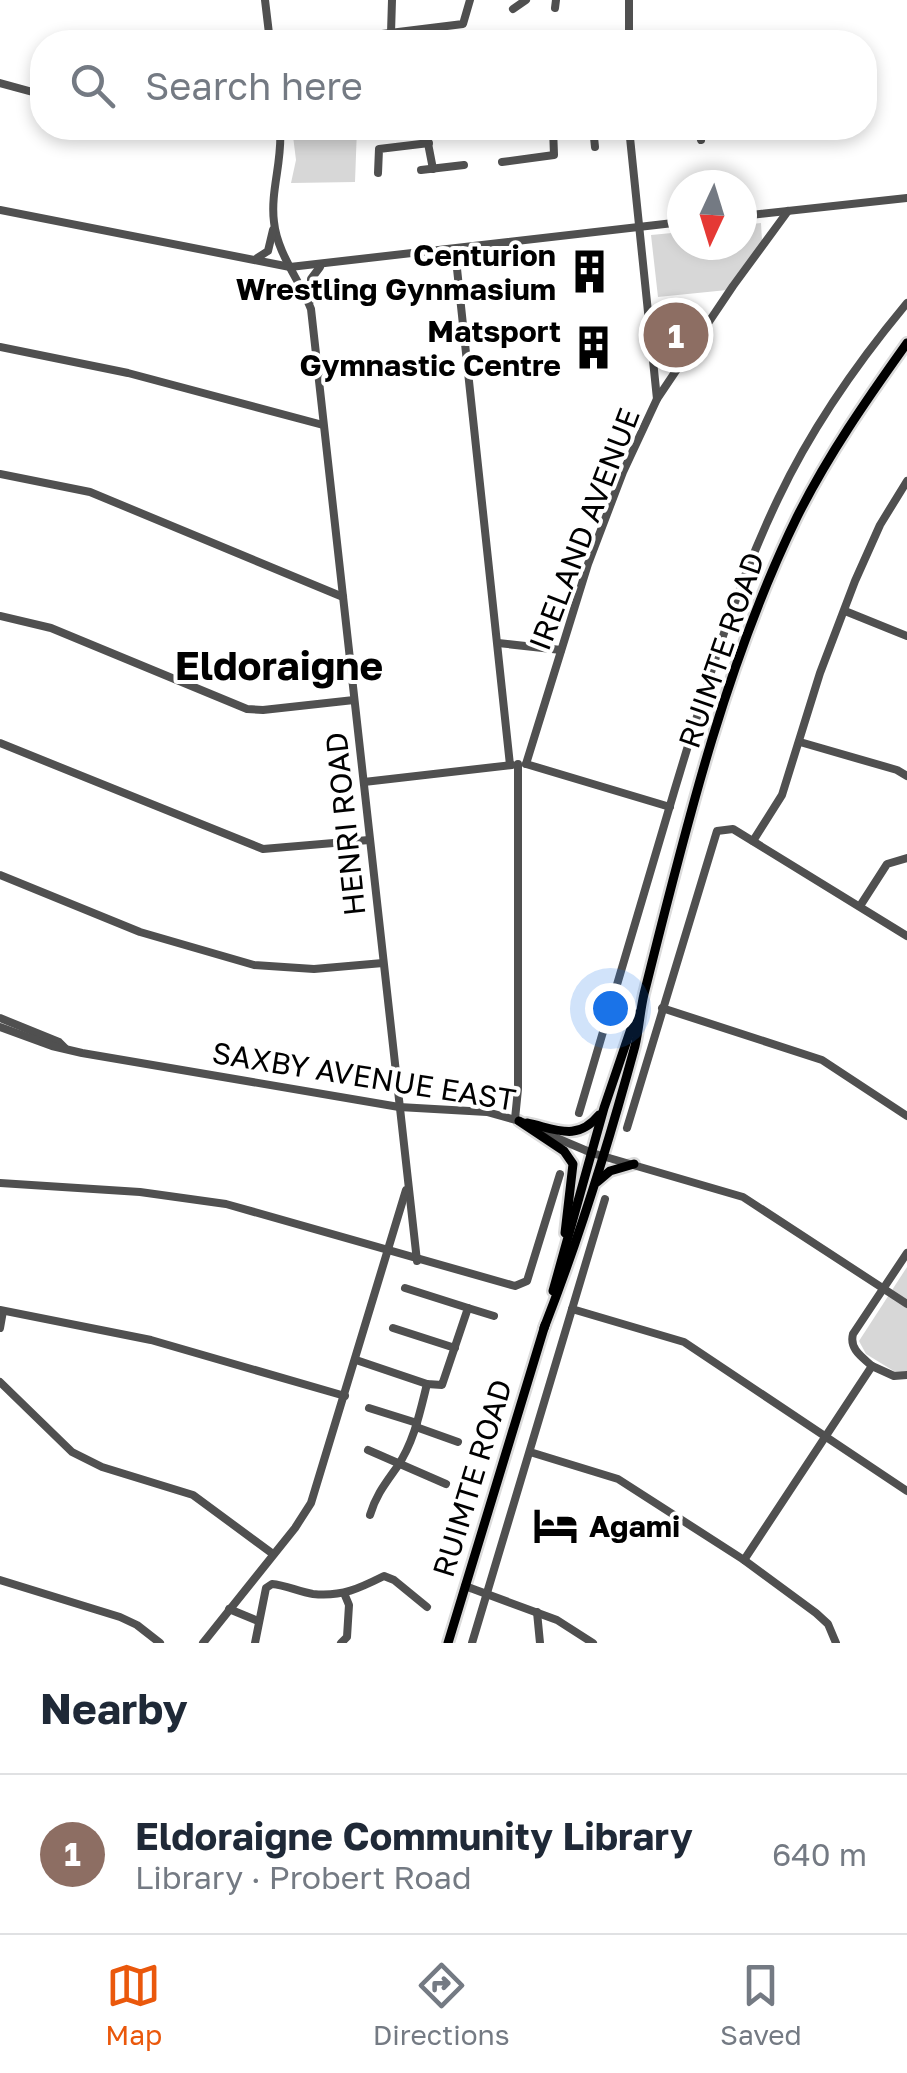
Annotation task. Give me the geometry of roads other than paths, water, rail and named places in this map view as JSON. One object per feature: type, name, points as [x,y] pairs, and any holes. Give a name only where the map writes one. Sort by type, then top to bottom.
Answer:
[{"type":"main road","name":"RUIMTE ROAD","points":[[448,1643],[544,1328],[566,1241],[636,1041],[642,999],[730,689],[796,518],[859,410],[907,344]]},
{"type":"main road","name":"RUIMTE ROAD","points":[[544,1328],[577,1244],[590,1196],[604,1108],[642,999]]},
{"type":"main road","points":[[517,1120],[574,1133],[595,1120],[604,1108]]},
{"type":"main road","points":[[517,1120],[564,1150],[573,1164],[566,1241]]},
{"type":"main road","points":[[590,1196],[608,1172],[634,1164]]},
{"type":"street","points":[[265,0],[269,30]]},
{"type":"street","points":[[388,30],[392,0]]},
{"type":"street","points":[[417,30],[463,24],[470,0]]},
{"type":"street","points":[[513,9],[526,0]]},
{"type":"street","points":[[629,0],[629,30]]},
{"type":"street","points":[[0,83],[30,92]]},
{"type":"street","points":[[248,260],[265,255],[271,246],[281,140]]},
{"type":"street","points":[[428,140],[433,169]]},
{"type":"street","points":[[502,162],[554,155],[554,140]]},
{"type":"street","points":[[594,140],[595,147]]},
{"type":"street","name":"IRELAND AVENUE","points":[[517,1120],[518,764],[588,564],[657,399],[630,140]]},
{"type":"street","points":[[378,173],[379,149],[429,143]]},
{"type":"street","points":[[421,170],[464,166]]},
{"type":"street","points":[[757,214],[907,198]]},
{"type":"street","points":[[0,210],[290,267],[667,224]]},
{"type":"street","points":[[657,399],[788,211]]},
{"type":"street","name":"HENRI ROAD","points":[[274,226],[311,309],[417,1261]]},
{"type":"street","points":[[456,250],[498,643],[518,764]]},
{"type":"street","points":[[311,309],[311,279],[324,265]]},
{"type":"street","points":[[579,1113],[729,618],[778,498],[844,386],[907,303]]},
{"type":"street","points":[[0,348],[128,373],[323,425]]},
{"type":"street","points":[[0,474],[90,492],[343,596]]},
{"type":"street","points":[[753,841],[782,796],[820,674],[867,552],[907,481]]},
{"type":"street","points":[[894,500],[907,505]]},
{"type":"street","points":[[844,611],[907,636]]},
{"type":"street","points":[[0,616],[50,628],[247,709],[354,700]]},
{"type":"street","points":[[498,643],[561,650]]},
{"type":"street","points":[[800,742],[907,776]]},
{"type":"street","points":[[0,743],[263,849],[370,840]]},
{"type":"street","points":[[364,782],[518,764],[670,807]]},
{"type":"street","points":[[626,1128],[712,841],[720,830],[733,829],[907,936]]},
{"type":"street","points":[[860,906],[886,866],[907,858]]},
{"type":"street","points":[[0,875],[140,932],[254,966],[314,969],[383,963]]},
{"type":"street","points":[[662,1008],[822,1060],[907,1116]]},
{"type":"street","name":"SAXBY AVENUE EAST","points":[[0,1018],[65,1048]]},
{"type":"street","name":"SAXBY AVENUE EAST","points":[[0,1027],[65,1048],[399,1108],[471,1110],[517,1120],[597,1155],[751,1201],[907,1304]]},
{"type":"street","points":[[0,1183],[202,1199],[417,1261],[520,1286],[526,1281],[560,1174]]},
{"type":"street","points":[[203,1643],[311,1503],[408,1186]]},
{"type":"street","points":[[472,1643],[605,1199]]},
{"type":"street","points":[[907,1253],[852,1340],[856,1352],[872,1366],[894,1376],[907,1375]]},
{"type":"street","points":[[405,1288],[494,1316]]},
{"type":"street","points":[[356,1360],[427,1384],[442,1385],[468,1308]]},
{"type":"street","points":[[572,1309],[684,1342],[907,1491]]},
{"type":"street","points":[[0,1328],[2,1310],[150,1340],[345,1396]]},
{"type":"street","points":[[393,1328],[455,1348]]},
{"type":"street","points":[[744,1560],[872,1366]]},
{"type":"street","points":[[0,1382],[72,1452],[102,1467],[194,1495],[273,1554]]},
{"type":"street","points":[[370,1516],[380,1488],[398,1466],[417,1425],[427,1384]]},
{"type":"street","points":[[369,1408],[458,1442]]},
{"type":"street","points":[[368,1450],[446,1484]]},
{"type":"street","points":[[530,1452],[614,1477],[744,1560],[825,1620],[836,1643]]},
{"type":"street","points":[[255,1643],[270,1585],[312,1594],[344,1593],[388,1577],[428,1607]]},
{"type":"street","points":[[0,1580],[120,1618],[137,1625],[160,1643]]},
{"type":"street","points":[[465,1586],[563,1623],[593,1643]]},
{"type":"street","points":[[341,1643],[347,1637],[348,1605],[344,1593]]},
{"type":"street","points":[[229,1609],[258,1621]]},
{"type":"street","points":[[537,1612],[540,1643]]},
{"type":"place","name":"Centurion Wrestling Gynmasium","points":[[589,272]]},
{"type":"place","name":"Eldoraigne Community Library","points":[[676,335]]},
{"type":"place","name":"Matsport Gymnastic Centre","points":[[594,348]]},
{"type":"place","name":"Agami","points":[[556,1526]]},
{"type":"district","name":"Eldoraigne","points":[[279,665]]}]
